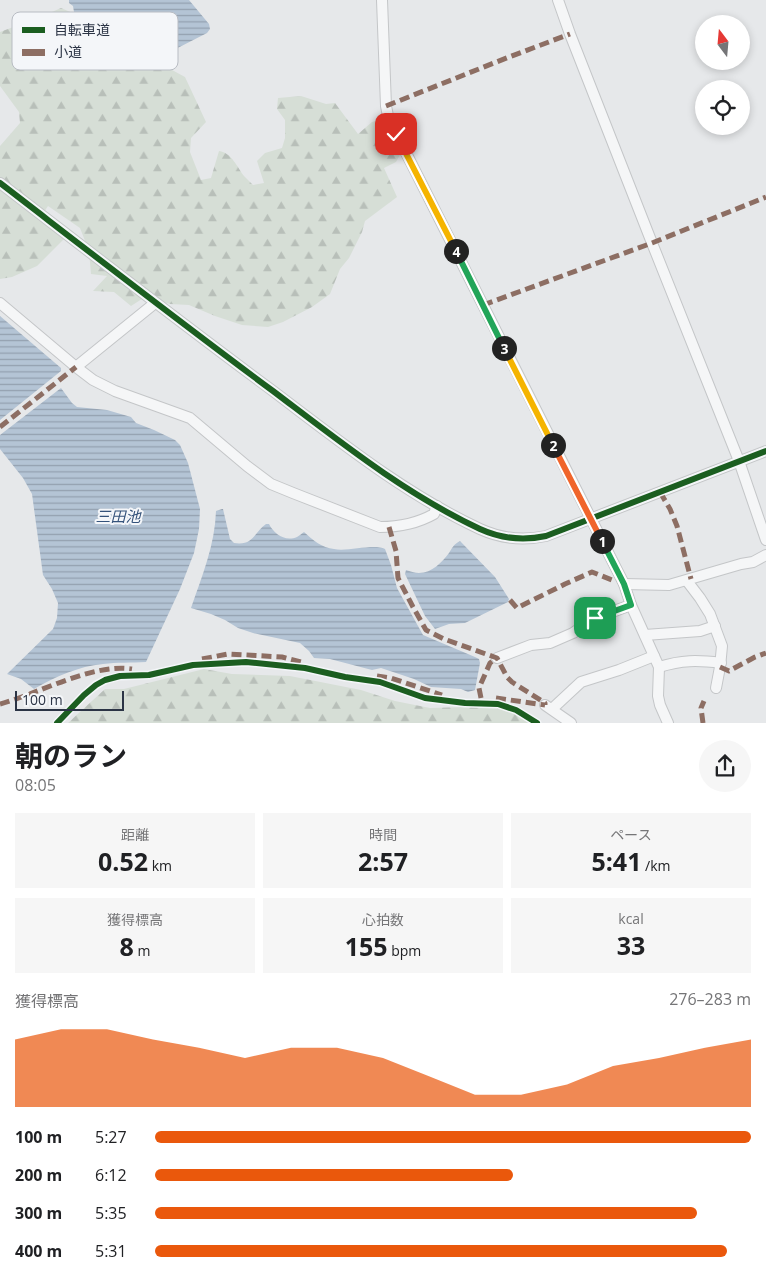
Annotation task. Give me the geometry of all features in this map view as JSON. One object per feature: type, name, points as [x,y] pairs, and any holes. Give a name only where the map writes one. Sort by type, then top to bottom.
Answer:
[{"type":"street","points":[[382,0],[388,116],[624,584],[631,605],[659,667],[658,696],[668,723]]},
{"type":"street","points":[[558,0],[739,461],[766,540]]},
{"type":"street","points":[[0,183],[155,303],[384,474],[437,506],[481,529],[520,539],[546,536],[766,451]]},
{"type":"street","points":[[0,303],[93,380],[115,391],[190,418],[271,484],[380,527],[394,526],[426,518],[434,514],[437,506]]},
{"type":"street","points":[[76,367],[155,303]]},
{"type":"street","points":[[624,584],[669,585],[753,562],[766,555]]},
{"type":"street","points":[[687,581],[710,614],[722,646],[716,688]]},
{"type":"street","points":[[497,658],[531,645],[550,643],[565,637],[595,618],[631,605]]},
{"type":"street","points":[[645,635],[700,631],[715,626]]},
{"type":"street","points":[[571,723],[549,707],[581,682],[654,656]]},
{"type":"street","points":[[659,667],[676,662],[694,660],[721,663]]},
{"type":"green space","points":[[61,8],[70,12],[52,12]]},
{"type":"green space","points":[[12,27],[12,70],[172,70],[185,77],[206,122],[191,138],[190,152],[201,180],[211,178],[219,151],[231,157],[244,176],[253,185],[264,183],[257,161],[265,153],[282,148],[285,138],[285,120],[277,109],[278,98],[301,96],[326,104],[335,103],[358,134],[372,122],[386,119],[402,151],[396,162],[384,168],[397,197],[365,221],[362,232],[349,258],[340,269],[330,294],[312,307],[283,322],[268,327],[242,325],[189,305],[170,304],[145,297],[131,306],[114,292],[93,291],[107,276],[91,274],[89,251],[80,228],[48,206],[40,218],[64,239],[37,266],[12,277],[0,279],[0,146],[20,123],[19,112],[0,86],[0,32]]},
{"type":"green space","points":[[204,669],[232,674],[290,676],[361,690],[395,701],[430,708],[503,706],[532,723],[68,723],[105,689],[124,689]]},
{"type":"water","points":[[69,0],[189,0],[209,24],[210,29],[207,33],[178,48],[178,12],[74,12],[73,6],[69,3]]},
{"type":"water","points":[[0,316],[61,368],[61,371],[0,420]]},
{"type":"water","name":"三田池","points":[[61,388],[77,407],[107,410],[131,417],[136,423],[175,440],[180,445],[188,463],[200,509],[199,529],[194,553],[180,589],[146,662],[108,663],[85,667],[59,676],[34,689],[21,679],[7,674],[53,629],[57,618],[58,603],[43,575],[32,494],[23,478],[0,449],[0,435]]},
{"type":"water","points":[[223,509],[230,539],[234,543],[250,540],[262,527],[269,524],[277,534],[284,538],[297,537],[304,532],[318,543],[330,548],[340,550],[380,547],[385,549],[397,588],[423,635],[479,659],[480,663],[475,690],[468,692],[461,689],[431,687],[381,668],[372,670],[330,659],[314,658],[300,643],[253,633],[238,628],[211,614],[191,608],[211,548],[216,511]]},
{"type":"water","points":[[460,541],[495,577],[509,599],[508,602],[465,623],[449,624],[435,629],[425,616],[405,574],[406,570],[424,573],[432,569]]},
{"type":"marked path","points":[[386,106],[570,34]]},
{"type":"marked path","points":[[483,305],[652,243],[766,197]]},
{"type":"marked path","points":[[0,427],[76,367]]},
{"type":"marked path","points":[[660,492],[677,526],[691,579]]},
{"type":"marked path","points":[[389,527],[396,551],[398,578],[426,630],[444,639],[497,658],[507,677],[512,682],[545,703],[545,705]]},
{"type":"marked path","points":[[510,600],[517,608],[592,572],[612,580],[621,578]]},
{"type":"marked path","points":[[720,667],[729,671],[766,653]]},
{"type":"marked path","points":[[202,659],[228,654],[282,657],[301,662]]},
{"type":"marked path","points":[[481,698],[479,688],[490,663],[497,658]]},
{"type":"marked path","points":[[0,704],[83,675],[116,668],[132,669]]},
{"type":"marked path","points":[[377,676],[391,678],[442,695]]},
{"type":"marked path","points":[[496,698],[545,705]]},
{"type":"marked path","points":[[703,723],[701,708],[704,701]]},
{"type":"cycle path","points":[[0,183],[204,340],[373,466],[425,500],[480,529],[496,535],[513,538],[546,536],[766,451]]},
{"type":"cycle path","points":[[57,723],[84,695],[105,680],[120,676],[149,675],[193,665],[246,662],[305,668],[345,677],[380,682],[425,698],[465,703],[498,704],[516,710],[537,723]]},
{"type":"route","points":[[396,134],[624,584],[631,605],[595,618]]}]
